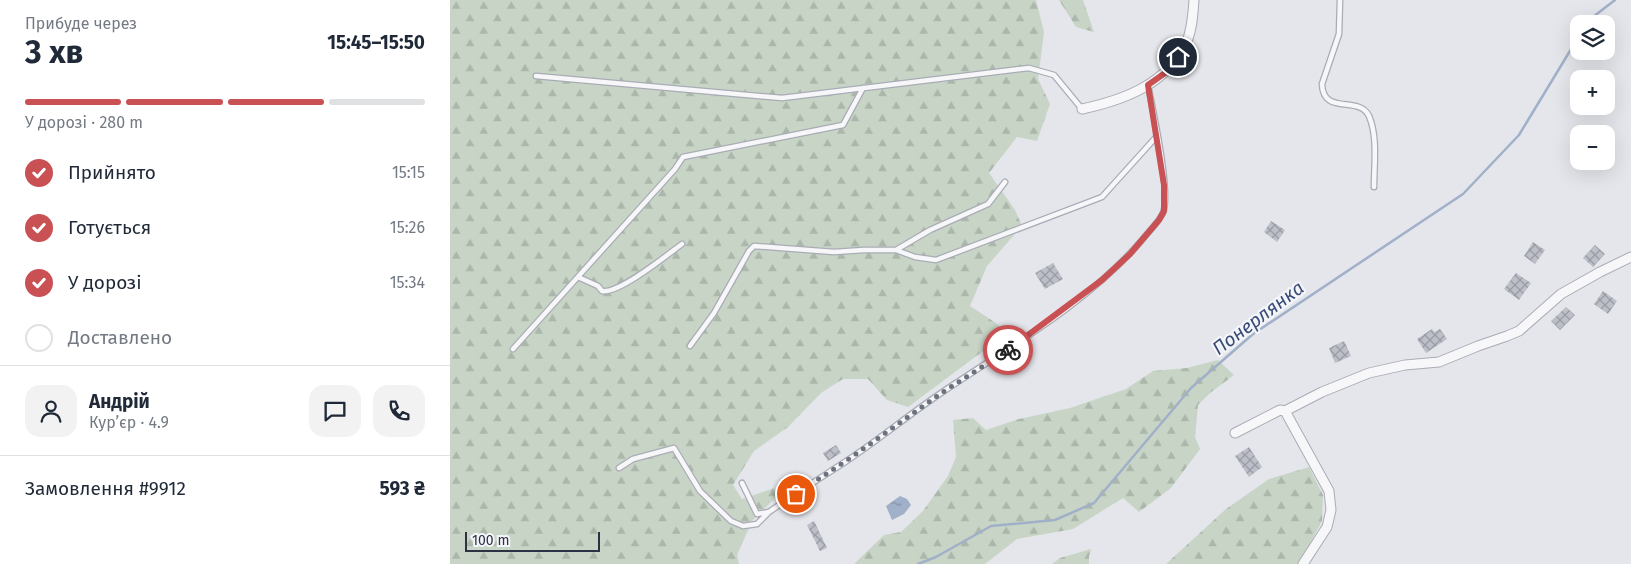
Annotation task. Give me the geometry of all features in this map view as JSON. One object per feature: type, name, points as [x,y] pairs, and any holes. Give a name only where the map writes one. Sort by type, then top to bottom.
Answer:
[{"type":"street","points":[[1082,109],[1128,96],[1165,73],[1178,57],[1187,40],[1194,0]]},
{"type":"street","points":[[1235,433],[1280,410],[1285,411],[1369,373],[1405,365],[1439,362],[1507,336],[1519,330],[1561,294],[1631,257]]},
{"type":"street","points":[[1285,411],[1329,491],[1331,510],[1327,527],[1302,564]]},
{"type":"lane","points":[[1340,0],[1339,34],[1322,84],[1322,92],[1326,98],[1338,105],[1357,106],[1368,115],[1374,139],[1374,187]]},
{"type":"lane","points":[[536,76],[782,98],[1029,68],[1054,75],[1082,109]]},
{"type":"lane","points":[[620,468],[639,457],[674,448],[700,490],[731,521],[743,526],[757,524],[769,512],[849,459],[943,392],[1016,345],[1102,280],[1130,254],[1159,220],[1164,211],[1164,185],[1148,85]]},
{"type":"lane","points":[[513,349],[684,157],[843,125],[863,88]]},
{"type":"lane","points":[[690,346],[714,313],[749,251],[754,246],[834,252],[896,250],[915,258],[936,260],[1102,197],[1157,136]]},
{"type":"lane","points":[[896,250],[930,230],[988,204],[1005,182]]},
{"type":"lane","points":[[578,277],[598,286],[602,291],[608,292],[633,279],[682,244]]},
{"type":"lane","points":[[742,483],[757,514],[769,512]]},
{"type":"green space","points":[[450,0],[1036,0],[1044,32],[1038,79],[1050,104],[1037,141],[1017,137],[989,173],[1015,210],[1022,226],[987,266],[970,306],[996,323],[1006,334],[908,407],[887,400],[868,379],[843,379],[821,393],[788,427],[754,451],[733,485],[742,499],[774,488],[778,495],[752,521],[737,555],[739,564],[450,564]]},
{"type":"green space","points":[[1059,0],[1083,0],[1094,32],[1076,27]]},
{"type":"green space","points":[[1218,360],[1234,375],[1210,393],[1198,405],[1195,437],[1200,449],[1171,488],[1139,512],[1123,498],[1073,529],[1017,539],[985,564],[854,564],[884,535],[901,532],[923,511],[948,476],[956,457],[953,420],[973,418],[986,430],[1019,419],[1070,408],[1126,389],[1153,371],[1187,368]]},
{"type":"green space","points":[[1309,467],[1323,495],[1322,521],[1299,564],[1166,564],[1226,509],[1269,479]]},
{"type":"green space","points":[[1091,549],[1089,564],[1052,564],[1060,558]]},
{"type":"water","points":[[900,496],[907,499],[911,505],[904,514],[892,520],[886,506]]},
{"type":"building","points":[[1271,221],[1285,230],[1277,242],[1264,232]]},
{"type":"building","points":[[1533,242],[1545,250],[1535,264],[1524,256]]},
{"type":"building","points":[[1595,245],[1605,254],[1593,267],[1583,258]]},
{"type":"building","points":[[1053,263],[1063,279],[1045,289],[1035,273]]},
{"type":"building","points":[[1516,273],[1531,283],[1519,300],[1504,289]]},
{"type":"building","points":[[1603,291],[1617,301],[1608,314],[1594,304]]},
{"type":"building","points":[[1566,307],[1575,315],[1560,330],[1551,321]]},
{"type":"building","points":[[1432,329],[1434,332],[1440,329],[1447,339],[1426,353],[1417,339]]},
{"type":"building","points":[[1344,341],[1351,356],[1335,363],[1329,348]]},
{"type":"building","points":[[836,445],[841,453],[828,461],[823,453]]},
{"type":"building","points":[[1249,447],[1262,467],[1249,477],[1235,456]]},
{"type":"building","points":[[814,521],[827,548],[820,551],[807,525]]},
{"type":"waterway","name":"Понерлянка","points":[[1596,15],[1615,0]]},
{"type":"waterway","name":"Понерлянка","points":[[918,564],[936,557],[991,526],[1055,520],[1094,503],[1191,388],[1253,334],[1463,194],[1519,135],[1570,51]]},
{"type":"way so far","points":[[796,494],[943,392],[1008,350]]},
{"type":"route","points":[[1008,350],[1102,280],[1130,254],[1159,220],[1164,211],[1164,185],[1148,85],[1165,73],[1178,57]]}]
